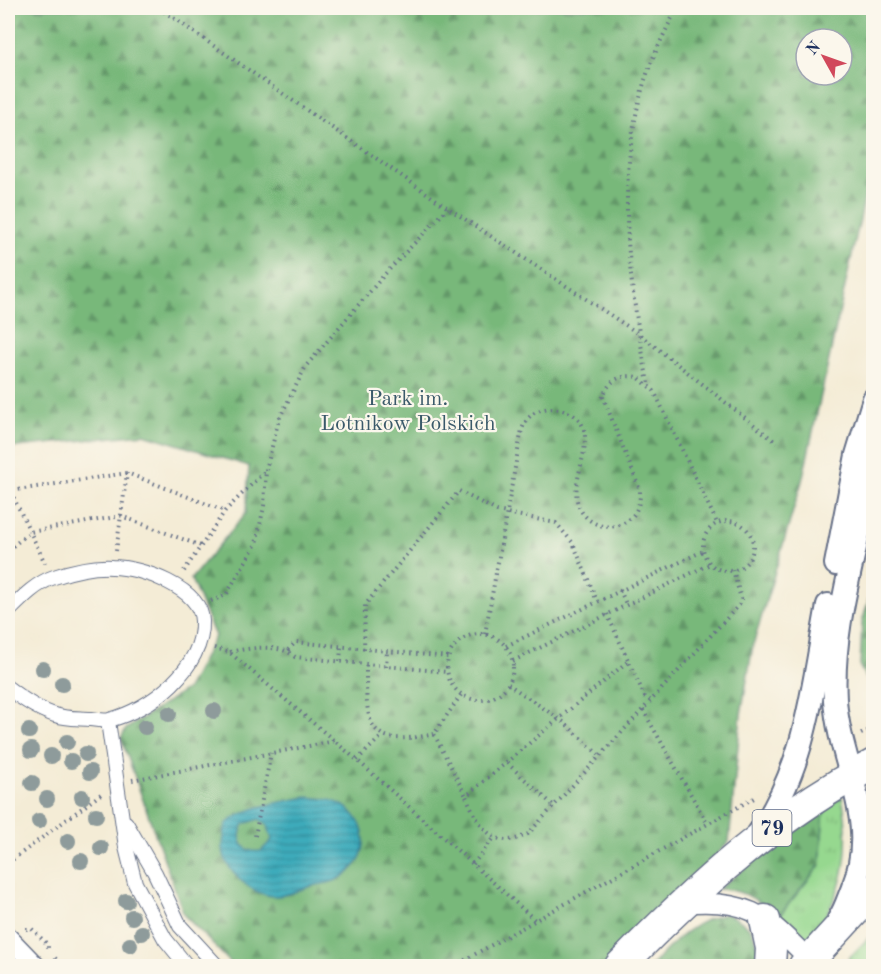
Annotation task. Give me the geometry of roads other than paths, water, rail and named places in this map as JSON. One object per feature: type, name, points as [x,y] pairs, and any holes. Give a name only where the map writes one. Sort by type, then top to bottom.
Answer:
[{"type":"main road","name":"79","points":[[620,966],[681,904],[754,842],[809,801],[863,769]]},
{"type":"main road","points":[[811,962],[873,890]]},
{"type":"main road","points":[[765,920],[771,948],[770,966]]},
{"type":"street","points":[[754,842],[772,815],[798,755],[811,705],[855,466],[873,399]]},
{"type":"street","points":[[681,904],[729,902],[752,911],[811,962],[842,915],[861,871],[865,833],[859,798],[863,769],[842,744],[835,698],[838,634],[873,447]]},
{"type":"street","points":[[8,612],[25,594],[52,578],[84,569],[114,566],[175,585],[200,605],[202,620],[200,644],[170,688],[147,703],[108,721],[56,715],[8,688]]},
{"type":"street","points":[[108,721],[126,847],[135,883],[165,939],[187,966]]},
{"type":"street","points":[[123,819],[154,873],[180,926],[217,966]]},
{"type":"street","points":[[8,937],[36,966]]},
{"type":"water","points":[[305,797],[336,802],[349,809],[354,815],[363,831],[364,840],[356,865],[334,881],[285,895],[267,895],[249,887],[228,865],[223,847],[226,824],[254,809]],"holes":[[[259,819],[268,825],[272,840],[261,851],[245,848],[240,835],[244,824]]]},
{"type":"park label","name":"Park im. Lotnikow Polskich","points":[[408,410]]}]
